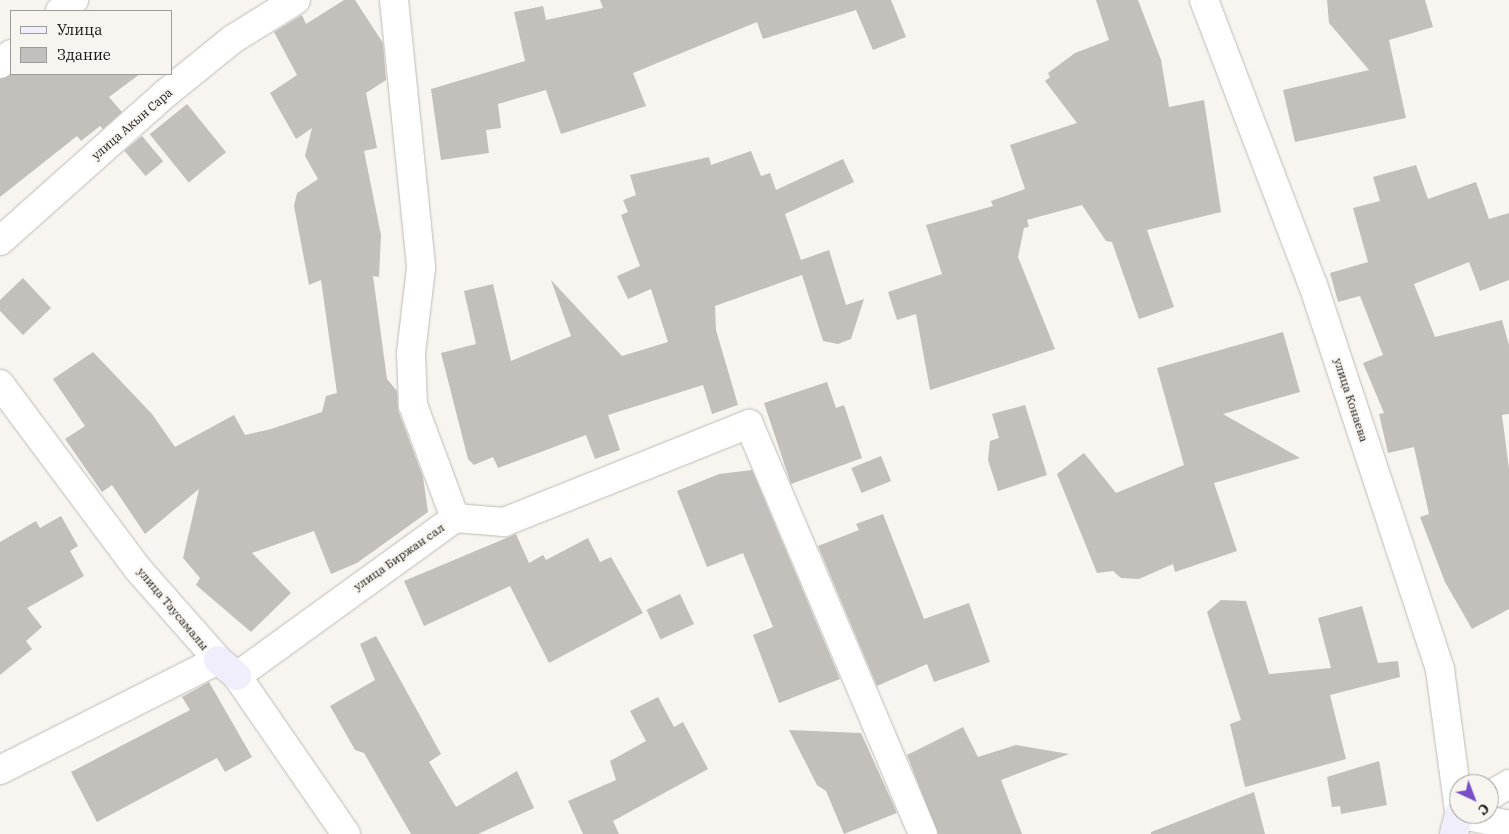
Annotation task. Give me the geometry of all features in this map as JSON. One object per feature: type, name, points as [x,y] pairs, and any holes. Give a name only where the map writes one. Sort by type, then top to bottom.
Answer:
[{"type":"street","points":[[61,10],[74,0]]},
{"type":"street","name":"улица Акын Сара","points":[[0,241],[173,88],[233,40],[296,0]]},
{"type":"street","points":[[394,0],[421,268],[410,353],[413,405],[455,518]]},
{"type":"street","name":"улица Конаева","points":[[1204,0],[1312,285],[1440,670],[1454,774]]},
{"type":"street","points":[[0,64],[10,55]]},
{"type":"street","name":"улица Таусамалы","points":[[0,384],[137,568],[228,668],[346,834]]},
{"type":"street","name":"улица Биржан сал","points":[[0,770],[228,668],[455,518],[504,522],[749,424],[923,834]]},
{"type":"building","points":[[344,0],[355,0],[383,43],[386,80],[366,93],[377,148],[364,151],[381,235],[379,277],[373,276],[387,379],[397,391],[398,410],[423,477],[428,512],[357,563],[331,574],[314,531],[252,553],[291,593],[251,632],[196,585],[200,578],[183,558],[199,489],[145,534],[112,485],[102,492],[65,439],[85,426],[53,379],[93,352],[152,414],[175,447],[234,415],[245,435],[271,429],[322,412],[326,396],[337,393],[321,280],[309,285],[294,206],[297,193],[318,179],[305,156],[312,128],[296,139],[270,93],[297,75],[274,32],[302,15],[306,24]]},
{"type":"building","points":[[600,0],[891,0],[906,37],[873,50],[856,10],[763,39],[757,22],[633,73],[646,106],[561,134],[546,90],[498,104],[501,128],[486,130],[489,153],[441,160],[431,89],[525,61],[514,12],[543,6],[546,20],[603,8]]},
{"type":"building","points":[[1096,0],[1138,0],[1161,60],[1169,107],[1204,100],[1221,212],[1147,230],[1174,307],[1139,319],[1112,242],[1106,241],[1082,205],[1027,220],[1029,227],[1024,228],[1018,257],[1055,349],[930,390],[916,314],[897,320],[888,292],[942,274],[926,225],[993,206],[991,201],[1025,189],[1010,145],[1077,123],[1045,81],[1050,77],[1048,73],[1075,53],[1109,40]]},
{"type":"building","points":[[1327,0],[1425,0],[1433,27],[1389,40],[1406,118],[1295,142],[1283,90],[1369,70],[1329,23]]},
{"type":"building","points":[[10,75],[139,75],[109,97],[122,112],[103,129],[100,126],[81,141],[77,136],[0,197],[0,79]]},
{"type":"building","points":[[187,104],[226,152],[189,182],[150,134]]},
{"type":"building","points":[[142,136],[163,161],[146,176],[124,151]]},
{"type":"building","points":[[751,151],[761,176],[770,173],[776,190],[843,159],[854,182],[785,214],[801,260],[829,250],[846,305],[864,299],[851,339],[838,344],[823,341],[802,275],[715,306],[716,330],[738,405],[712,414],[703,385],[608,415],[620,450],[595,459],[586,435],[498,468],[493,457],[474,465],[468,459],[441,353],[476,344],[464,291],[493,284],[511,361],[571,336],[551,280],[622,356],[668,342],[651,289],[628,299],[617,276],[640,266],[621,215],[628,212],[623,200],[636,195],[630,175],[709,157],[711,165]]},
{"type":"building","points":[[1416,165],[1428,199],[1476,182],[1489,219],[1509,213],[1509,280],[1480,291],[1469,262],[1414,284],[1435,337],[1502,320],[1509,345],[1509,414],[1502,415],[1509,469],[1509,609],[1472,629],[1445,582],[1420,517],[1429,514],[1414,447],[1388,453],[1379,414],[1384,413],[1363,363],[1383,355],[1360,296],[1338,302],[1330,273],[1368,262],[1353,208],[1380,201],[1373,177]]},
{"type":"building","points":[[23,278],[51,308],[23,335],[0,311],[0,300]]},
{"type":"building","points":[[1283,332],[1300,392],[1223,414],[1300,458],[1214,483],[1237,551],[1175,572],[1173,564],[1139,579],[1121,578],[1113,571],[1097,573],[1057,474],[1084,453],[1116,493],[1184,465],[1157,368]]},
{"type":"building","points":[[827,382],[836,408],[844,405],[862,458],[791,484],[764,403]]},
{"type":"building","points":[[1025,405],[1047,475],[998,491],[988,460],[990,441],[999,438],[992,414]]},
{"type":"building","points":[[881,456],[891,481],[861,493],[851,468]]},
{"type":"building","points":[[752,470],[840,679],[779,703],[753,635],[773,627],[743,553],[707,567],[677,491],[719,474]]},
{"type":"building","points":[[883,514],[924,619],[969,603],[990,662],[934,682],[927,664],[877,686],[818,546],[859,530],[856,524]]},
{"type":"building","points":[[61,516],[78,546],[70,551],[84,576],[27,608],[42,627],[26,641],[32,649],[0,675],[0,542],[36,521],[40,528]]},
{"type":"building","points":[[516,534],[529,563],[543,555],[546,560],[588,538],[600,562],[611,557],[643,613],[549,663],[510,586],[424,626],[404,581]]},
{"type":"building","points":[[680,594],[694,624],[660,640],[646,610]]},
{"type":"building","points":[[1221,600],[1246,601],[1269,674],[1331,668],[1318,618],[1362,606],[1378,663],[1398,661],[1400,677],[1330,695],[1346,759],[1245,787],[1230,724],[1241,720],[1207,612]]},
{"type":"building","points":[[376,636],[441,754],[429,762],[456,807],[517,771],[534,808],[478,834],[411,834],[364,753],[355,750],[330,706],[375,680],[360,644]]},
{"type":"building","points":[[209,682],[252,757],[225,772],[217,758],[97,822],[71,772],[190,710],[182,697]]},
{"type":"building","points":[[658,697],[674,727],[683,722],[708,769],[613,821],[619,834],[583,834],[568,801],[616,780],[610,761],[646,741],[630,711]]},
{"type":"building","points":[[963,727],[978,757],[1016,745],[1069,754],[1001,780],[1022,834],[938,834],[907,755]]},
{"type":"building","points":[[789,730],[861,733],[897,813],[844,834],[826,791],[817,785]]},
{"type":"building","points":[[1379,761],[1387,805],[1341,814],[1340,806],[1332,807],[1327,777]]},
{"type":"building","points":[[1254,792],[1265,834],[1151,834],[1151,832]]}]
